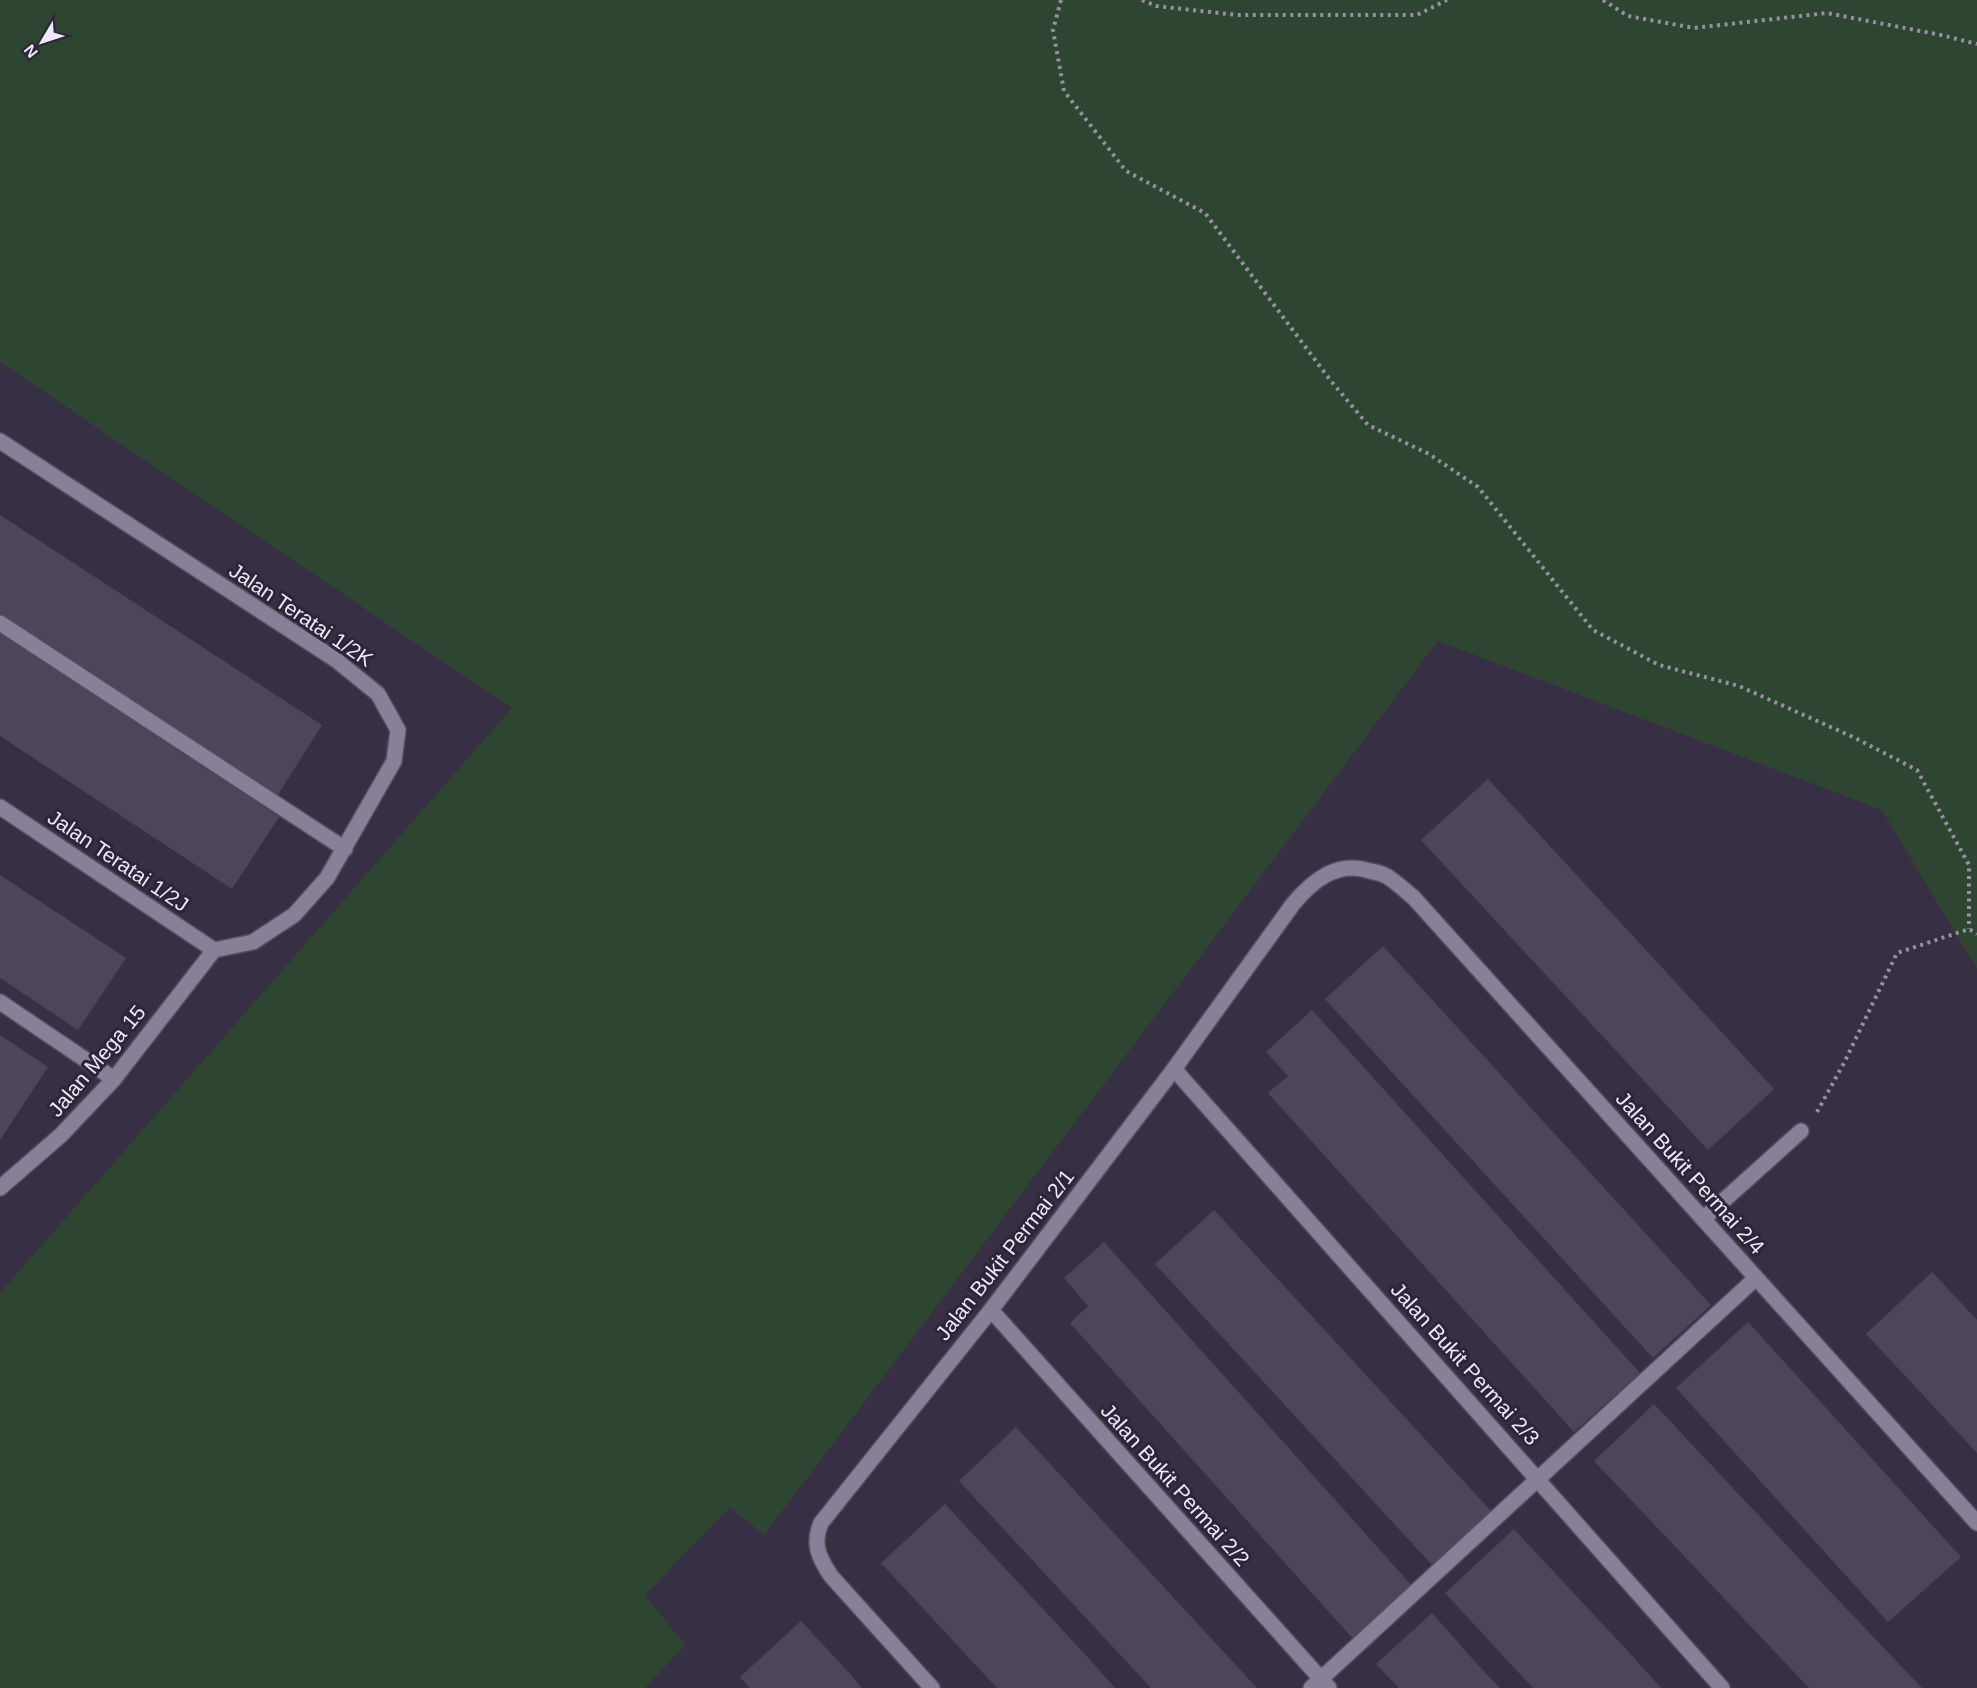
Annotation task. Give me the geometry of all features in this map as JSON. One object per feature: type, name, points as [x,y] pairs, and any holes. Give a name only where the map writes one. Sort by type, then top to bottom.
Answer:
[{"type":"street","name":"Jalan Teratai 1/2K","points":[[0,441],[336,660],[378,694],[398,729],[394,761],[327,878],[294,915],[253,942],[214,950]]},
{"type":"street","points":[[0,623],[345,849]]},
{"type":"street","name":"Jalan Teratai 1/2J","points":[[0,807],[214,950]]},
{"type":"street","name":"Jalan Bukit Permai 2/1","points":[[932,1688],[831,1575],[818,1553],[816,1544],[820,1523],[991,1310],[1174,1069],[1305,889],[1321,877],[1339,869],[1359,867]]},
{"type":"street","name":"Jalan Bukit Permai 2/4","points":[[1359,867],[1387,876],[1414,898],[1977,1523]]},
{"type":"street","name":"Jalan Mega 15","points":[[0,1188],[61,1135],[114,1079],[214,950]]},
{"type":"street","points":[[0,1002],[114,1079]]},
{"type":"street","name":"Jalan Bukit Permai 2/3","points":[[1174,1069],[1722,1688]]},
{"type":"street","points":[[1703,1219],[1801,1131]]},
{"type":"street","points":[[1320,1685],[1756,1278]]},
{"type":"street","name":"Jalan Bukit Permai 2/2","points":[[991,1310],[1320,1685]]},
{"type":"path","points":[[1061,0],[1053,30],[1064,92],[1126,171],[1205,213],[1331,381],[1368,425],[1429,454],[1478,487],[1593,630],[1659,665],[1739,686],[1852,737],[1917,770],[1969,865],[1969,928]]},
{"type":"path","points":[[1142,0],[1156,6],[1238,15],[1417,15],[1447,0]]},
{"type":"path","points":[[1603,0],[1628,15],[1694,28],[1827,13],[1977,44]]},
{"type":"path","points":[[1969,928],[1977,934]]},
{"type":"path","points":[[1801,1131],[1818,1111],[1844,1063],[1897,953],[1969,928]]},
{"type":"green space","points":[[0,0],[1977,0],[1977,969],[1882,810],[1438,641],[764,1535],[730,1507],[645,1595],[685,1645],[645,1688],[0,1688],[0,1293],[512,708],[0,362]]},
{"type":"building","points":[[0,515],[322,725],[278,795],[0,614]]},
{"type":"building","points":[[0,633],[279,817],[232,889],[0,736]]},
{"type":"building","points":[[1488,779],[1774,1089],[1708,1150],[1421,840]]},
{"type":"building","points":[[0,875],[126,958],[78,1030],[0,978]]},
{"type":"building","points":[[1383,946],[1711,1305],[1653,1358],[1325,999]]},
{"type":"building","points":[[1312,1010],[1640,1373],[1574,1432],[1268,1093],[1288,1076],[1266,1052]]},
{"type":"building","points":[[0,1035],[48,1067],[0,1140]]},
{"type":"building","points":[[1214,1210],[1492,1512],[1433,1566],[1155,1264]]},
{"type":"building","points":[[1104,1242],[1414,1588],[1355,1641],[1070,1323],[1088,1306],[1064,1278]]},
{"type":"building","points":[[1932,1272],[1977,1320],[1977,1453],[1866,1334]]},
{"type":"building","points":[[1748,1322],[1961,1557],[1888,1622],[1676,1388]]},
{"type":"building","points":[[1654,1404],[1922,1688],[1809,1688],[1594,1461]]},
{"type":"building","points":[[1016,1427],[1257,1688],[1151,1688],[959,1481]]},
{"type":"building","points":[[945,1504],[1115,1688],[997,1688],[881,1563]]},
{"type":"building","points":[[1514,1529],[1661,1688],[1533,1688],[1445,1593]]},
{"type":"building","points":[[1432,1613],[1500,1688],[1399,1688],[1376,1664]]},
{"type":"building","points":[[801,1621],[862,1688],[750,1688],[740,1677]]}]
